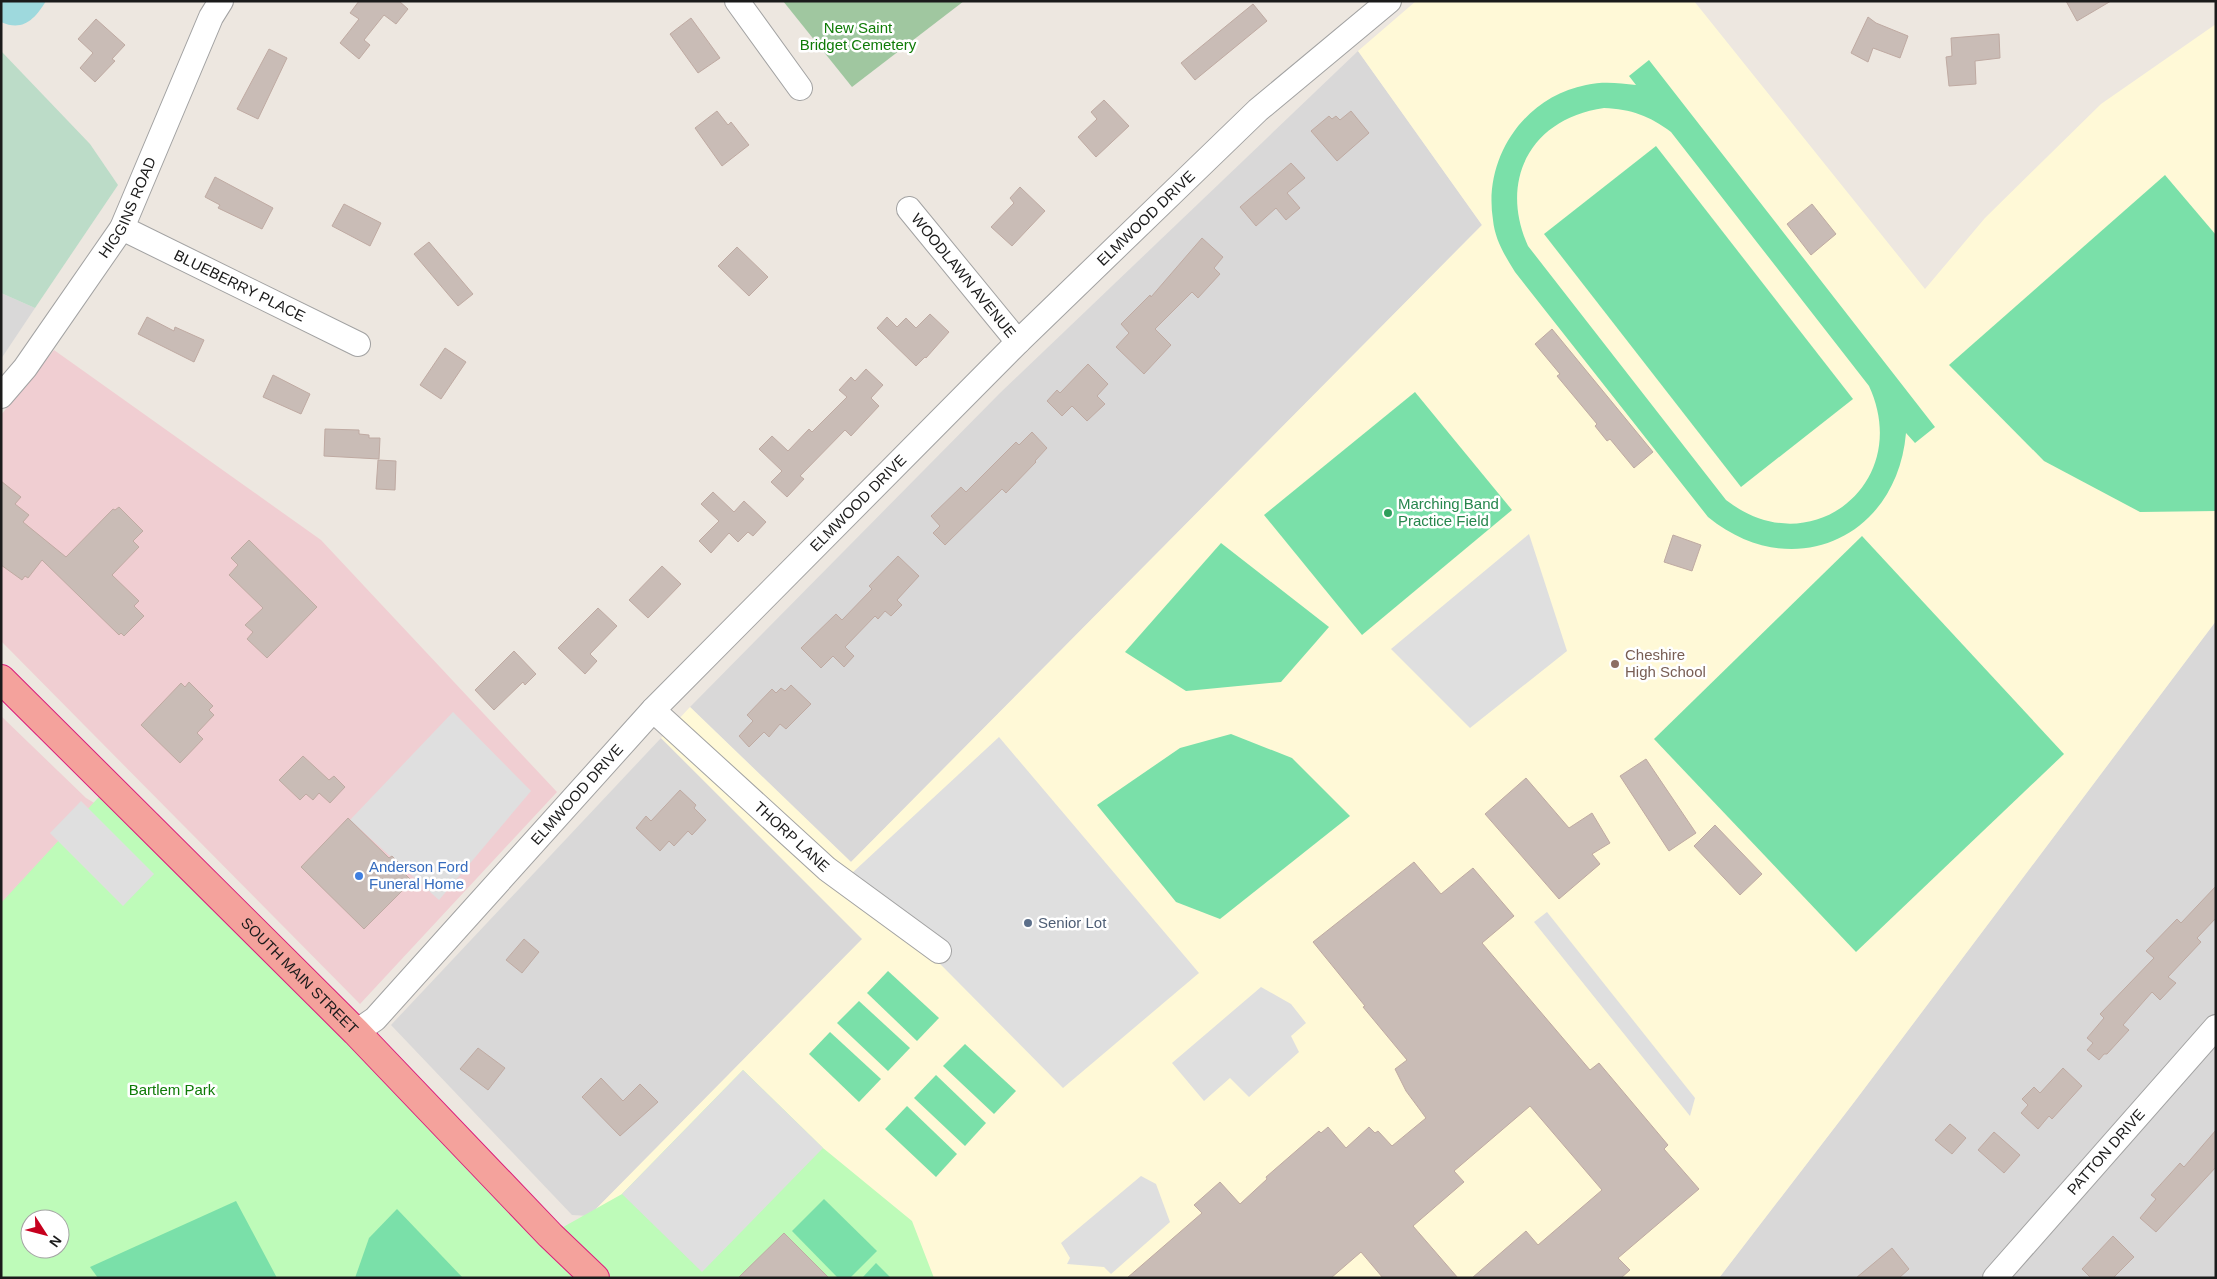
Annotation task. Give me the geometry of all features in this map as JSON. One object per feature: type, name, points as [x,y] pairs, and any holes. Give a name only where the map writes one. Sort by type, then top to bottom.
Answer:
[{"type":"highway","name":"SOUTH MAIN STREET","points":[[1,678],[356,1032],[550,1235],[595,1278]]},
{"type":"street","name":"HIGGINS ROAD","points":[[1,396],[25,368],[122,228],[167,118],[211,17],[220,1]]},
{"type":"street","points":[[737,1],[800,88]]},
{"type":"street","name":"ELMWOOD DRIVE","points":[[356,1032],[375,1019],[653,710],[1018,342],[1258,110],[1389,1]]},
{"type":"street","name":"WOODLAWN AVENUE","points":[[909,210],[1018,342]]},
{"type":"street","name":"BLUEBERRY PLACE","points":[[122,228],[358,344]]},
{"type":"street","name":"THORP LANE","points":[[653,710],[827,869],[939,951]]},
{"type":"street","name":"PATTON DRIVE","points":[[1995,1278],[2216,1027]]},
{"type":"shaded area","name":"Cheshire High School","points":[[1416,1],[1694,1],[1925,289],[1985,218],[2101,104],[2216,24],[2216,621],[1855,1101],[1719,1278],[651,1278],[589,1216],[862,939],[661,738],[690,707],[851,862],[1482,225],[1358,51]]},
{"type":"shaded area","points":[[1358,51],[1482,225],[851,862],[690,707],[1000,393]]},
{"type":"shaded area","points":[[1,293],[35,308],[1,359]]},
{"type":"shaded area","points":[[54,350],[321,540],[557,792],[360,1004],[1,641],[1,415]]},
{"type":"shaded area","points":[[1529,534],[1567,651],[1470,728],[1391,649]]},
{"type":"shaded area","points":[[2216,621],[2216,1278],[1719,1278],[1855,1101]]},
{"type":"shaded area","points":[[453,712],[531,791],[439,900],[350,820]]},
{"type":"shaded area","points":[[1,716],[86,798],[96,804],[1,905]]},
{"type":"shaded area","name":"Senior Lot","points":[[999,737],[1199,973],[1063,1088],[851,874]]},
{"type":"shaded area","points":[[661,738],[863,939],[589,1216],[572,1215],[391,1025]]},
{"type":"shaded area","points":[[81,801],[154,874],[123,906],[50,833]]},
{"type":"shaded area","points":[[1547,912],[1695,1098],[1690,1116],[1534,922]]},
{"type":"shaded area","points":[[1261,987],[1291,1004],[1306,1023],[1291,1036],[1299,1052],[1249,1097],[1230,1078],[1204,1101],[1172,1063]]},
{"type":"shaded area","points":[[743,1070],[823,1148],[702,1272],[622,1194]]},
{"type":"shaded area","points":[[1141,1176],[1156,1184],[1170,1222],[1111,1274],[1104,1267],[1067,1264],[1070,1258],[1061,1243]]},
{"type":"green space","name":"New Saint Bridget Cemetery","points":[[783,1],[964,1],[852,87]]},
{"type":"green space","points":[[1,51],[90,144],[118,185],[35,308],[1,293]]},
{"type":"green space","points":[[1649,60],[1935,427],[1915,443],[1906,433],[1898,470],[1883,500],[1861,524],[1835,540],[1805,548],[1773,547],[1740,537],[1708,517],[1515,272],[1501,248],[1494,227],[1492,197],[1495,174],[1502,153],[1512,134],[1544,102],[1564,92],[1599,83],[1636,85],[1629,76]],"holes":[[[1604,108],[1640,114],[1671,132],[1869,386],[1879,421],[1877,454],[1866,482],[1846,504],[1820,519],[1790,524],[1758,518],[1726,500],[1528,246],[1520,221],[1517,198],[1520,176],[1528,156],[1540,138],[1558,124],[1579,114]]]},
{"type":"green space","points":[[1656,146],[1853,399],[1741,487],[1544,234]]},
{"type":"green space","points":[[2165,175],[2216,235],[2216,511],[2140,512],[2044,461],[1949,365]]},
{"type":"green space","name":"Marching Band Practice Field","points":[[1415,392],[1512,510],[1362,635],[1264,515]]},
{"type":"green space","points":[[1862,536],[2064,754],[1856,952],[1654,739]]},
{"type":"green space","points":[[1221,543],[1329,627],[1281,682],[1186,691],[1125,652]]},
{"type":"green space","points":[[1231,734],[1292,758],[1350,816],[1220,919],[1176,902],[1097,805],[1180,748]]},
{"type":"green space","name":"Bartlem Park","points":[[109,786],[549,1235],[622,1194],[743,1070],[823,1148],[912,1221],[934,1278],[1,1278],[1,903]]},
{"type":"green space","points":[[888,971],[939,1018],[917,1041],[867,993]]},
{"type":"green space","points":[[859,1001],[910,1048],[888,1071],[837,1023]]},
{"type":"green space","points":[[830,1032],[881,1079],[859,1102],[809,1054]]},
{"type":"green space","points":[[965,1044],[1016,1091],[994,1114],[943,1066]]},
{"type":"green space","points":[[936,1075],[986,1123],[965,1146],[914,1098]]},
{"type":"green space","points":[[907,1106],[957,1154],[936,1177],[885,1129]]},
{"type":"green space","points":[[824,1199],[877,1251],[850,1278],[838,1278],[792,1231]]},
{"type":"green space","points":[[236,1201],[277,1278],[98,1278],[90,1267]]},
{"type":"green space","points":[[397,1209],[463,1278],[355,1278],[369,1238]]},
{"type":"green space","points":[[876,1263],[891,1278],[862,1278]]},
{"type":"water","points":[[1,1],[46,1],[28,22],[9,25],[1,22]]},
{"type":"building","points":[[359,1],[399,1],[408,9],[396,24],[384,15],[364,40],[370,45],[359,59],[340,43],[359,19],[350,13]]},
{"type":"building","points":[[2066,1],[2111,1],[2077,21]]},
{"type":"building","points":[[1253,4],[1267,21],[1195,80],[1181,63]]},
{"type":"building","points":[[1868,17],[1876,23],[1908,36],[1900,58],[1873,48],[1868,62],[1851,53]]},
{"type":"building","points":[[691,18],[720,58],[698,73],[670,34]]},
{"type":"building","points":[[96,19],[125,45],[112,59],[115,61],[95,82],[80,68],[93,53],[78,39]]},
{"type":"building","points":[[1999,34],[2000,58],[1975,61],[1976,84],[1949,86],[1946,57],[1952,56],[1951,38]]},
{"type":"building","points":[[269,49],[287,58],[258,119],[237,109]]},
{"type":"building","points":[[1104,100],[1129,126],[1096,157],[1078,137],[1097,119],[1091,112]]},
{"type":"building","points":[[717,111],[728,125],[731,122],[749,145],[722,166],[695,128]]},
{"type":"building","points":[[1351,111],[1369,133],[1337,161],[1311,131],[1329,116],[1332,119],[1336,116],[1340,120]]},
{"type":"building","points":[[1291,163],[1305,178],[1287,193],[1300,208],[1286,220],[1276,208],[1256,226],[1240,207]]},
{"type":"building","points":[[215,177],[273,208],[262,229],[218,208],[220,205],[205,197]]},
{"type":"building","points":[[1020,187],[1045,211],[1012,246],[991,227],[1014,203],[1010,198]]},
{"type":"building","points":[[344,204],[381,223],[370,246],[332,226]]},
{"type":"building","points":[[1812,204],[1836,234],[1811,255],[1787,224]]},
{"type":"building","points":[[1202,238],[1223,257],[1214,268],[1220,274],[1198,298],[1192,292],[1155,329],[1171,345],[1144,374],[1116,347],[1129,333],[1121,324],[1150,295],[1151,297]]},
{"type":"building","points":[[429,242],[473,294],[458,306],[414,254]]},
{"type":"building","points":[[737,247],[768,277],[749,296],[718,266]]},
{"type":"building","points":[[930,314],[949,332],[926,358],[916,366],[877,328],[887,317],[897,327],[906,318],[916,328]]},
{"type":"building","points":[[147,317],[174,331],[175,327],[204,340],[194,362],[138,334]]},
{"type":"building","points":[[1552,329],[1653,452],[1634,468],[1610,439],[1607,441],[1595,426],[1597,424],[1557,376],[1560,374],[1535,344]]},
{"type":"building","points":[[445,348],[466,362],[441,399],[420,385]]},
{"type":"building","points":[[1088,364],[1108,384],[1097,396],[1105,404],[1087,421],[1072,406],[1062,416],[1047,401],[1057,390],[1060,393]]},
{"type":"building","points":[[866,369],[883,385],[871,398],[879,406],[851,436],[845,430],[800,476],[804,479],[787,497],[771,482],[782,471],[759,449],[772,436],[788,451],[809,429],[812,432],[847,397],[839,390],[851,377],[855,381]]},
{"type":"building","points":[[273,375],[310,394],[301,414],[263,397]]},
{"type":"building","points":[[325,429],[359,430],[359,434],[369,435],[369,438],[380,438],[379,459],[324,456]]},
{"type":"building","points":[[1032,432],[1047,448],[1006,493],[1002,489],[945,545],[933,533],[940,526],[931,516],[961,487],[966,492],[1016,442],[1019,445]]},
{"type":"building","points":[[378,460],[396,461],[395,490],[376,489]]},
{"type":"building","points":[[1,481],[21,497],[15,504],[29,515],[23,522],[66,557],[113,509],[115,510],[119,507],[143,531],[133,541],[139,547],[112,575],[139,601],[134,606],[144,616],[124,636],[121,633],[119,635],[42,560],[28,578],[25,576],[22,580],[1,565]]},
{"type":"building","points":[[713,492],[734,512],[744,501],[766,522],[753,536],[748,532],[738,542],[729,533],[711,553],[699,541],[719,521],[701,504]]},
{"type":"building","points":[[1673,535],[1701,545],[1692,571],[1664,562]]},
{"type":"building","points":[[249,540],[317,607],[267,658],[247,639],[253,632],[245,625],[263,608],[229,575],[238,565],[231,558]]},
{"type":"building","points":[[898,556],[919,576],[897,600],[902,605],[891,616],[885,611],[878,619],[875,616],[845,647],[854,656],[844,667],[833,656],[821,668],[801,648],[836,614],[842,620],[872,589],[869,586]]},
{"type":"building","points":[[662,566],[681,584],[648,618],[629,600]]},
{"type":"building","points":[[598,608],[617,626],[590,654],[597,661],[585,674],[558,648]]},
{"type":"building","points":[[514,651],[536,674],[525,685],[523,682],[494,710],[475,690]]},
{"type":"building","points":[[189,682],[213,706],[209,710],[214,715],[197,733],[203,739],[180,763],[141,725],[181,683],[185,687]]},
{"type":"building","points":[[791,685],[811,704],[786,729],[780,724],[769,737],[764,732],[749,747],[739,736],[753,721],[747,715],[772,689],[776,693],[781,688],[785,691]]},
{"type":"building","points":[[303,756],[329,780],[334,776],[345,787],[330,803],[319,793],[313,800],[306,794],[300,800],[279,780]]},
{"type":"building","points":[[1646,759],[1696,833],[1669,851],[1620,776]]},
{"type":"building","points":[[1526,778],[1569,828],[1592,813],[1610,843],[1592,854],[1600,864],[1559,899],[1485,814]]},
{"type":"building","points":[[680,790],[696,805],[694,808],[706,820],[692,835],[688,831],[674,846],[669,841],[660,851],[636,828],[646,816],[651,821]]},
{"type":"building","name":"Anderson Ford Funeral Home","points":[[348,818],[389,858],[392,856],[405,869],[402,871],[412,881],[364,929],[301,867]]},
{"type":"building","points":[[1715,825],[1762,874],[1740,895],[1694,846]]},
{"type":"building","points":[[1414,862],[1441,894],[1473,868],[1514,916],[1482,943],[1590,1070],[1599,1063],[1668,1145],[1664,1149],[1699,1189],[1618,1258],[1630,1270],[1621,1278],[1472,1278],[1526,1231],[1538,1245],[1602,1190],[1530,1106],[1454,1171],[1464,1182],[1413,1226],[1458,1278],[1383,1278],[1361,1252],[1331,1278],[1127,1278],[1202,1213],[1194,1205],[1220,1182],[1240,1204],[1267,1179],[1266,1177],[1319,1131],[1321,1133],[1328,1127],[1346,1148],[1369,1127],[1375,1133],[1378,1131],[1392,1146],[1426,1118],[1406,1091],[1395,1069],[1407,1060],[1313,942]]},
{"type":"building","points":[[2216,886],[2216,918],[2197,938],[2201,942],[2168,977],[2176,983],[2160,1000],[2152,992],[2123,1025],[2129,1030],[2099,1060],[2087,1050],[2093,1043],[2087,1038],[2104,1018],[2100,1014],[2154,958],[2146,951],[2177,919],[2181,923]]},
{"type":"building","points":[[524,939],[539,952],[522,973],[506,960]]},
{"type":"building","points":[[478,1048],[505,1068],[488,1090],[460,1069]]},
{"type":"building","points":[[2063,1068],[2082,1086],[2052,1119],[2049,1116],[2038,1129],[2021,1113],[2028,1105],[2022,1099],[2034,1087],[2040,1093]]},
{"type":"building","points":[[601,1078],[623,1101],[640,1084],[658,1102],[620,1136],[582,1097]]},
{"type":"building","points":[[1950,1124],[1966,1138],[1952,1154],[1935,1140]]},
{"type":"building","points":[[2216,1130],[2216,1167],[2156,1232],[2140,1218],[2156,1199],[2151,1195],[2180,1163],[2184,1167]]},
{"type":"building","points":[[1994,1132],[2020,1155],[2004,1173],[1978,1150]]},
{"type":"building","points":[[784,1233],[829,1278],[738,1278]]},
{"type":"building","points":[[2113,1236],[2134,1257],[2113,1278],[2091,1278],[2082,1269]]},
{"type":"building","points":[[1892,1248],[1909,1269],[1899,1278],[1856,1278]]},
{"type":"place","name":"Marching Band Practice Field","points":[[1388,513]]},
{"type":"place","name":"Cheshire High School","points":[[1615,664]]},
{"type":"place","name":"Anderson Ford Funeral Home","points":[[359,876]]},
{"type":"place","name":"Senior Lot","points":[[1028,923]]}]
